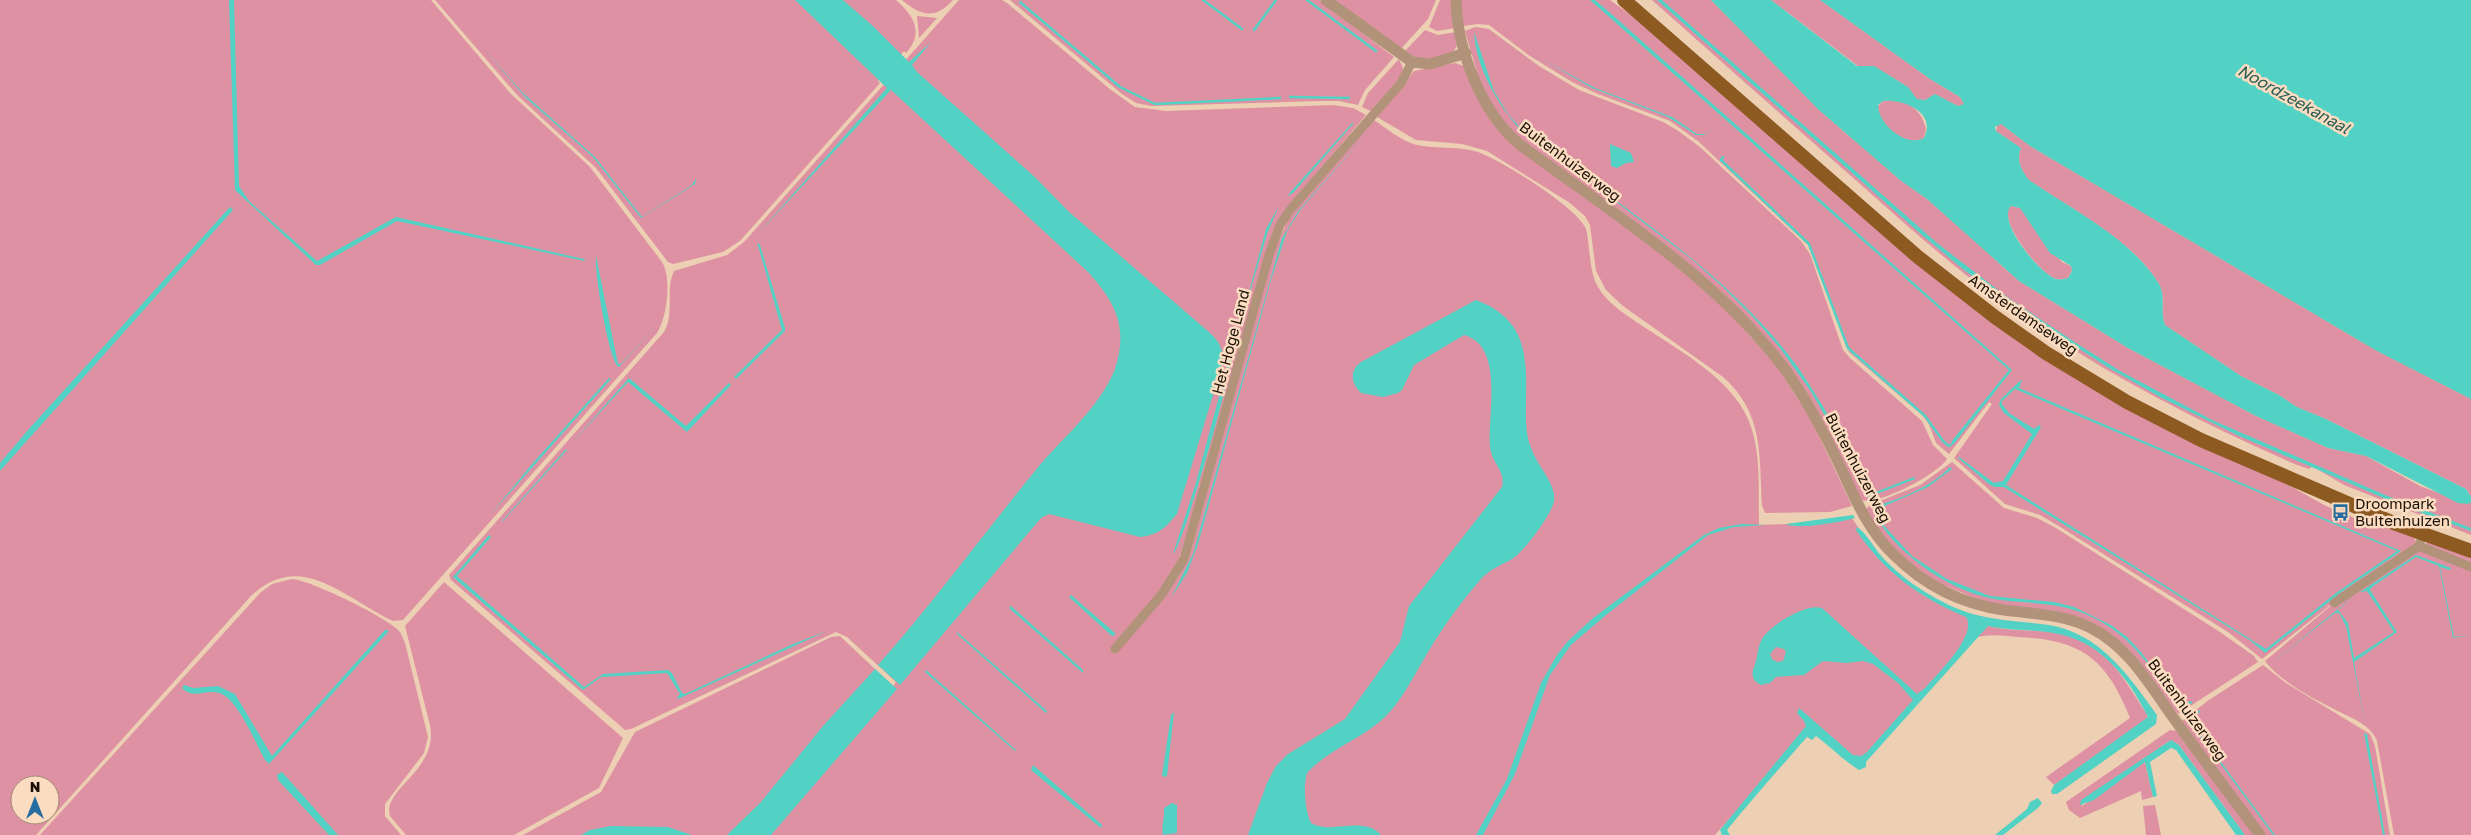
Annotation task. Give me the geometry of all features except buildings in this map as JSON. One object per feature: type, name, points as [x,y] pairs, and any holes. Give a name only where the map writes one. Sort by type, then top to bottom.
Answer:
[{"type":"main road","name":"Amsterdamseweg","points":[[1624,0],[1918,257],[1981,307],[2046,353],[2127,402],[2201,440],[2423,534],[2471,551]]},
{"type":"street","points":[[1326,0],[1412,62],[1430,64],[1466,53]]},
{"type":"street","name":"Buitenhuizerweg","points":[[1456,0],[1457,19],[1466,53],[1484,102],[1496,120],[1510,136],[1699,278],[1724,300],[1762,341],[1808,406],[1829,444],[1862,513],[1890,552],[1920,578],[1953,595],[1993,608],[2067,618],[2090,627],[2108,638],[2140,671],[2260,835]]},
{"type":"street","name":"Het Hoge Land","points":[[1115,649],[1162,594],[1184,559],[1269,254],[1280,225],[1296,202],[1401,83],[1412,62]]},
{"type":"street","points":[[2334,603],[2423,534],[2471,567]]},
{"type":"shaded area","points":[[0,0],[431,0],[510,93],[590,167],[662,262],[667,278],[667,298],[666,308],[657,333],[403,620],[393,621],[339,590],[322,582],[304,577],[287,577],[268,583],[250,597],[60,808],[60,775],[10,775],[10,825],[45,825],[36,835],[0,835]]},
{"type":"shaded area","points":[[435,0],[896,0],[912,18],[916,31],[912,45],[906,53],[904,51],[878,81],[880,83],[740,241],[723,252],[673,264],[668,262],[596,168],[517,95]]},
{"type":"shaded area","points":[[902,0],[953,0],[940,11],[928,14],[915,10]]},
{"type":"shaded area","points":[[959,0],[1002,0],[1007,3],[1111,90],[1135,107],[1166,111],[1333,105],[1353,108],[1366,115],[1284,212],[1179,559],[1157,606],[1178,577],[1190,554],[1271,259],[1290,215],[1374,120],[1413,144],[1470,150],[1489,157],[1520,174],[1569,209],[1586,229],[1593,275],[1598,288],[1603,294],[1626,314],[1684,353],[1715,377],[1740,404],[1748,419],[1755,444],[1758,471],[1759,525],[1788,524],[1851,517],[1879,557],[1919,591],[1971,617],[1971,639],[1864,760],[1855,761],[1816,730],[1807,731],[1715,835],[523,835],[601,792],[635,732],[831,637],[840,636],[893,686],[896,682],[847,637],[836,632],[631,729],[625,730],[451,580],[449,575],[664,332],[669,317],[670,286],[674,271],[727,255],[744,242]]},
{"type":"shaded area","points":[[1010,0],[1319,0],[1394,57],[1365,90],[1358,105],[1339,101],[1319,101],[1151,106],[1136,103],[1122,94]]},
{"type":"shaded area","points":[[1332,0],[1436,0],[1428,19],[1400,50]]},
{"type":"shaded area","points":[[1440,0],[1452,0],[1455,28],[1437,31],[1429,27]]},
{"type":"shaded area","points":[[1459,0],[1610,0],[1631,15],[1984,316],[2326,506],[2354,518],[2406,533],[2415,538],[2416,544],[2347,592],[2262,659],[2228,632],[2057,525],[2040,515],[2005,504],[1954,458],[1992,404],[1989,402],[1949,454],[1936,443],[1929,424],[1922,415],[1849,352],[1808,245],[1699,142],[1670,121],[1598,94],[1572,82],[1530,56],[1489,25],[1463,26]]},
{"type":"shaded area","points":[[1652,0],[1711,0],[1819,110],[1900,180],[1927,199],[2019,281],[2128,348],[2256,416],[2328,448],[2366,456],[2420,486],[2468,504],[2471,502],[2471,535],[2344,485],[2312,466],[2309,469],[2297,465],[2222,431],[2113,374],[2043,330],[1988,292],[1928,244]]},
{"type":"shaded area","points":[[1771,0],[1820,0],[1930,79],[1960,97],[1964,104],[1958,106],[1935,94],[1925,100],[1917,99],[1908,87],[1874,66],[1858,66]]},
{"type":"shaded area","points":[[917,16],[937,18],[919,38]]},
{"type":"shaded area","points":[[1475,27],[1489,29],[1539,66],[1579,90],[1663,122],[1700,147],[1801,241],[1810,254],[1843,350],[1922,421],[1933,445],[1947,459],[1932,473],[1893,494],[1869,501],[1861,500],[1758,330],[1518,139],[1497,116],[1479,79],[1465,31]]},
{"type":"shaded area","points":[[1425,30],[1438,35],[1456,32],[1457,45],[1454,51],[1439,58],[1419,59],[1404,52]]},
{"type":"shaded area","points":[[1399,59],[1403,68],[1402,75],[1371,111],[1362,107],[1368,93]]},
{"type":"shaded area","points":[[1455,63],[1464,66],[1484,109],[1718,300],[1777,366],[1812,421],[1852,506],[1830,512],[1765,513],[1762,505],[1757,436],[1753,420],[1746,405],[1723,377],[1623,306],[1606,290],[1596,271],[1590,225],[1585,216],[1570,203],[1487,151],[1462,144],[1416,140],[1377,117],[1414,71]]},
{"type":"shaded area","points":[[1883,101],[1898,101],[1916,110],[1924,121],[1926,129],[1924,138],[1909,140],[1888,127],[1879,113],[1878,106]]},
{"type":"shaded area","points":[[1998,124],[2001,124],[2030,146],[2377,351],[2471,399],[2471,497],[2466,489],[2326,419],[2297,407],[2279,395],[2241,376],[2165,325],[2161,289],[2147,268],[2133,253],[2100,226],[2029,180],[2020,165],[2021,148],[1996,131]]},
{"type":"shaded area","points":[[2011,206],[2020,208],[2062,262],[2071,266],[2072,270],[2068,278],[2056,279],[2032,259],[2011,226],[2008,209]]},
{"type":"shaded area","points":[[1952,462],[2004,508],[2037,518],[2056,528],[2220,632],[2254,656],[2258,662],[2178,714],[2108,633],[1987,603],[1931,580],[1885,541],[1866,509],[1870,505],[1920,485]]},
{"type":"shaded area","points":[[2428,542],[2471,557],[2471,835],[2394,835],[2377,741],[2374,735],[2358,721],[2296,688],[2265,661],[2328,608]]},
{"type":"shaded area","points":[[292,579],[315,586],[366,609],[400,632],[405,643],[428,737],[424,753],[385,804],[385,816],[401,835],[40,835],[49,825],[60,825],[60,813],[260,593],[272,584]]},
{"type":"shaded area","points":[[444,582],[623,738],[599,788],[514,835],[406,835],[390,816],[390,806],[394,796],[419,767],[431,741],[430,725],[405,626]]},
{"type":"shaded area","points":[[1988,626],[2012,630],[2053,632],[2086,642],[2110,661],[2120,673],[2147,714],[2147,719],[2054,785],[2046,777],[2130,718],[2111,680],[2089,656],[2059,642],[2040,639],[1995,635],[1972,639]]},
{"type":"shaded area","points":[[2263,665],[2286,683],[2370,734],[2375,746],[2390,835],[2264,835],[2182,721],[2209,700]]},
{"type":"shaded area","points":[[2170,730],[2177,731],[2255,835],[2245,835],[2179,745],[2171,740],[2082,800],[2082,806],[2145,762],[2153,797],[2142,800],[2141,791],[2080,818],[2069,810],[2066,802]]},
{"type":"shaded area","points":[[2155,805],[2161,835],[2146,835],[2143,806]]},
{"type":"water","points":[[229,0],[234,0],[239,186],[249,201],[317,261],[396,217],[584,259],[585,261],[397,221],[320,265],[316,265],[235,190]]},
{"type":"water","points":[[795,0],[843,0],[874,27],[909,62],[931,42],[912,65],[917,72],[1036,178],[1068,211],[1209,332],[1222,350],[1220,372],[1177,514],[1169,523],[1157,533],[1140,537],[1049,514],[1041,518],[900,685],[878,665],[938,594],[1035,471],[1076,426],[1104,391],[1118,358],[1120,345],[1119,324],[1107,296],[1088,272],[891,90],[756,236],[887,88]]},
{"type":"water","points":[[1590,0],[1595,0],[1608,11],[2012,370],[1953,445],[1951,442],[2009,370]]},
{"type":"water","points":[[1657,0],[1662,0],[1937,243],[2007,297],[2076,343],[2120,371],[2212,420],[2385,495],[2471,528],[2471,531],[2400,505],[2237,435],[2160,397],[2109,368],[2025,314],[1964,270],[1922,235]]},
{"type":"water","name":"Noordzeekanaal","points":[[1711,0],[1771,0],[1857,66],[1874,66],[1908,87],[1917,99],[1925,100],[1935,94],[1958,106],[1964,104],[1960,97],[1930,79],[1820,0],[2471,0],[2471,399],[2377,351],[2030,146],[2001,124],[1995,127],[1996,131],[2021,148],[2020,165],[2029,180],[2100,226],[2133,253],[2147,268],[2161,289],[2165,325],[2241,376],[2279,395],[2297,407],[2326,419],[2466,489],[2471,497],[2471,502],[2468,504],[2458,503],[2366,456],[2328,448],[2256,416],[2128,348],[2019,281],[1927,199],[1900,180],[1819,110]],"holes":[[[1883,101],[1900,102],[1916,109],[1922,114],[1926,121],[1927,129],[1924,138],[1909,140],[1894,132],[1883,120],[1879,112],[1878,105]],[[2011,206],[2020,208],[2050,253],[2071,266],[2072,271],[2068,278],[2056,279],[2040,268],[2031,258],[2014,234],[2009,223],[2008,213]]]},
{"type":"water","points":[[1474,32],[1494,91],[1508,114],[1525,133],[1520,129],[1503,108],[1489,84],[1479,58]]},
{"type":"water","points":[[483,48],[523,93],[595,157],[642,217],[692,185],[696,178],[695,184],[641,218],[593,157],[526,98]]},
{"type":"water","points":[[1542,59],[1595,88],[1672,117],[1697,134],[1705,134],[1721,124],[1704,135],[1696,135],[1668,117],[1592,88]]},
{"type":"water","points":[[1353,122],[1293,193],[1287,196]]},
{"type":"water","points":[[1370,130],[1301,209],[1287,231],[1271,280],[1198,544],[1187,573],[1171,598],[1193,554],[1282,238],[1299,210]]},
{"type":"water","points":[[1525,133],[1579,174],[1528,136]]},
{"type":"water","points":[[1610,144],[1631,153],[1634,162],[1626,163],[1617,168],[1611,166]]},
{"type":"water","points":[[1579,174],[1636,215],[1671,242],[1705,270],[1769,332],[1797,366],[1816,396],[1840,437],[1861,484],[1868,495],[1914,477],[1915,479],[1869,497],[1865,496],[1843,447],[1810,390],[1780,348],[1754,318],[1690,258]]},
{"type":"water","points":[[1279,206],[1267,234],[1239,329],[1266,229]]},
{"type":"water","points":[[230,207],[233,210],[0,471],[0,463],[28,430]]},
{"type":"water","points":[[757,242],[760,245],[785,331],[736,379],[734,377],[782,330]]},
{"type":"water","points":[[596,256],[618,364],[621,364],[657,325],[619,367],[615,362],[607,334],[600,297]]},
{"type":"water","points":[[1476,300],[1493,308],[1505,317],[1514,328],[1520,341],[1526,369],[1528,439],[1553,488],[1554,501],[1552,507],[1543,523],[1523,549],[1512,559],[1492,570],[1481,579],[1465,598],[1390,712],[1375,725],[1315,765],[1307,773],[1305,798],[1311,823],[1328,827],[1365,826],[1374,829],[1381,835],[1248,835],[1267,783],[1276,766],[1288,754],[1345,719],[1400,642],[1409,606],[1502,487],[1502,476],[1490,447],[1491,383],[1489,367],[1485,353],[1477,342],[1464,335],[1414,365],[1402,390],[1398,393],[1383,397],[1361,393],[1353,381],[1353,373],[1361,362]]},
{"type":"water","points":[[1235,337],[1234,350],[1220,410],[1198,486],[1179,543],[1173,554],[1195,486]]},
{"type":"water","points":[[609,378],[611,379],[490,515],[533,463]]},
{"type":"water","points":[[629,378],[686,426],[729,383],[731,385],[687,432],[628,382],[570,445]]},
{"type":"water","points":[[2022,380],[2019,388],[2401,551],[2340,593],[2265,653],[2251,641],[2004,487],[1990,485],[1958,458],[1994,483],[2003,481],[2032,434],[2004,413],[1999,405],[2001,399]],"holes":[[[2015,389],[2397,551],[2336,593],[2266,649],[2006,485],[2041,427],[2039,425],[2034,429],[2009,413],[2002,404],[2002,401]]]},
{"type":"water","points":[[567,450],[502,522],[502,521]]},
{"type":"water","points":[[1950,467],[1952,469],[1928,487],[1873,511],[1874,507],[1924,487]]},
{"type":"water","points":[[1853,515],[1855,518],[1820,525],[1792,526],[1786,524]]},
{"type":"water","points":[[1877,518],[1912,556],[1947,579],[1990,596],[2054,602],[2074,607],[2111,625],[2127,637],[2141,652],[2181,706],[2191,701],[2193,702],[2182,710],[2180,709],[2142,657],[2120,634],[2107,625],[2081,612],[2059,606],[2000,600],[1965,590],[1947,582],[1914,560],[1899,546]]},
{"type":"water","points":[[1742,524],[1766,525],[1734,527],[1708,535],[1571,645],[1550,675],[1515,774],[1483,835],[1476,835],[1507,779],[1541,683],[1557,655],[1568,641],[1593,618],[1704,535],[1719,528]]},
{"type":"water","points":[[1857,527],[1861,530],[1891,566],[1905,578],[1945,603],[1983,617],[2049,625],[2084,637],[2112,658],[2124,671],[2157,715],[2156,724],[2057,794],[2052,794],[2051,791],[2054,785],[2148,717],[2122,675],[2111,663],[2085,643],[2053,633],[1988,626],[1866,762],[1866,767],[1859,770],[1816,736],[1812,740],[1807,737],[1727,830],[1730,835],[1722,835],[1720,830],[1806,726],[1797,713],[1799,708],[1853,755],[1861,756],[1866,753],[1913,700],[1898,683],[1873,664],[1863,661],[1847,663],[1823,661],[1804,675],[1776,677],[1770,683],[1761,685],[1754,679],[1753,670],[1762,639],[1772,628],[1798,612],[1815,607],[1822,608],[1917,694],[1925,688],[1946,664],[1966,634],[1968,625],[1966,617],[1933,601],[1904,582],[1879,559],[1856,530]],"holes":[[[1776,647],[1784,649],[1786,652],[1783,661],[1777,662],[1772,659],[1770,654]]]},
{"type":"water","points":[[489,535],[491,537],[457,576],[584,687],[603,674],[668,670],[672,673],[682,693],[685,694],[793,644],[827,631],[678,699],[680,694],[667,673],[601,677],[583,690],[453,577]]},
{"type":"water","points":[[2416,555],[2451,568],[2450,570],[2440,567],[2454,637],[2471,635],[2453,638],[2439,566],[2416,557],[2372,587],[2370,590],[2397,632],[2354,662],[2365,724],[2346,626],[2339,613],[2335,613],[2273,662],[2354,596],[2338,610],[2348,623],[2354,658],[2394,632],[2367,591],[2360,592]]},
{"type":"water","points":[[1071,595],[1115,635],[1112,636],[1069,597]]},
{"type":"water","points":[[1011,606],[1083,670],[1083,673],[1009,608]]},
{"type":"water","points":[[385,630],[388,630],[388,632],[269,764],[239,712],[226,696],[214,692],[195,694],[182,688],[184,685],[193,688],[218,686],[235,694],[272,756]]},
{"type":"water","points":[[957,632],[1047,711],[1046,713],[957,634]]},
{"type":"water","points":[[875,669],[897,689],[771,835],[727,835],[761,802],[823,726]]},
{"type":"water","points":[[926,670],[1016,750],[925,672]]},
{"type":"water","points":[[2200,710],[2190,720],[2275,835],[2273,835],[2188,720]]},
{"type":"water","points":[[1174,712],[1167,776],[1164,777],[1162,775],[1171,715]]},
{"type":"water","points":[[2364,733],[2367,734],[2385,835],[2383,835]]},
{"type":"water","points":[[2171,740],[2179,745],[2245,835],[2236,835],[2176,750],[2171,748],[2150,762],[2157,796],[2153,797],[2145,762],[2094,800],[2080,805],[2081,800]]},
{"type":"water","points":[[1033,765],[1102,825],[1101,828],[1031,770]]},
{"type":"water","points":[[282,772],[338,835],[329,835],[278,780],[277,775]]},
{"type":"water","points":[[2038,798],[2042,803],[2038,808],[2003,835],[1995,835],[2027,809],[2030,802]]},
{"type":"water","points":[[1172,803],[1177,805],[1177,833],[1163,835],[1164,808]]},
{"type":"water","points":[[611,826],[668,827],[692,835],[581,835],[590,830]]},
{"type":"waterway","points":[[1203,0],[1242,29]]},
{"type":"waterway","points":[[1254,30],[1276,0]]},
{"type":"waterway","points":[[1307,0],[1376,51]]},
{"type":"waterway","points":[[1020,2],[1120,87],[1155,104],[1280,98]]},
{"type":"waterway","points":[[1290,97],[1349,98]]},
{"type":"waterway","points":[[1723,157],[1721,160],[1809,244],[1848,348],[1925,416],[1943,441],[1949,446],[1951,445]]},
{"type":"place","name":"Droompark Buitenhuizen","points":[[2341,513]]}]
